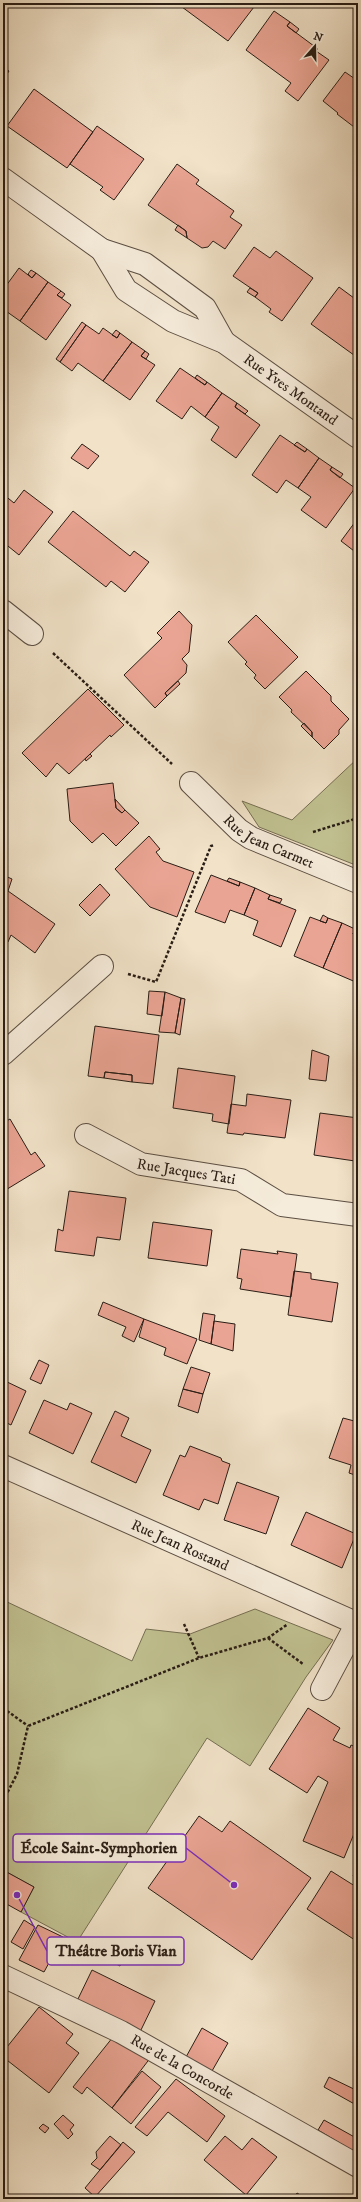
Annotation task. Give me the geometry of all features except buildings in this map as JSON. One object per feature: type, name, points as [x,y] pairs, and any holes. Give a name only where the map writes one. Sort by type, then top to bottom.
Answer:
[{"type":"street","name":"Rue Yves Montand","points":[[3,179],[102,250],[145,264],[204,308],[224,342]]},
{"type":"street","name":"Rue Yves Montand","points":[[102,250],[126,290],[173,321],[224,342],[358,437]]},
{"type":"street","points":[[3,611],[32,634]]},
{"type":"street","name":"Rue Jean Carmet","points":[[191,783],[239,830],[251,838],[358,882]]},
{"type":"street","points":[[3,1054],[102,966]]},
{"type":"street","name":"Rue Jacques Tati","points":[[86,1135],[141,1164],[241,1180],[282,1205],[358,1215]]},
{"type":"street","name":"Rue Jean Rostand","points":[[3,1466],[357,1624]]},
{"type":"street","points":[[322,1689],[357,1624]]},
{"type":"street","name":"Rue de la Concorde","points":[[3,1976],[121,2032],[358,2166]]},
{"type":"path","points":[[32,634],[191,783]]},
{"type":"path","points":[[307,832],[358,818]]},
{"type":"path","points":[[102,966],[156,982],[211,846],[239,830]]},
{"type":"path","points":[[28,1726],[199,1658],[268,1638],[290,1623],[309,1602]]},
{"type":"path","points":[[184,1624],[199,1658]]},
{"type":"path","points":[[268,1638],[303,1665]]},
{"type":"path","points":[[3,1708],[28,1726]]},
{"type":"path","points":[[3,1801],[17,1774],[28,1726]]},
{"type":"green space","points":[[358,758],[358,866],[259,827],[242,801],[292,820]]},
{"type":"green space","points":[[3,1600],[132,1661],[146,1629],[190,1634],[255,1609],[333,1640],[306,1677],[250,1766],[207,1738],[77,1942],[21,1912],[34,1887],[3,1870]]},
{"type":"place","name":"École Saint-Symphorien","points":[[234,1885]]},
{"type":"place","name":"Théâtre Boris Vian","points":[[17,1895]]}]
